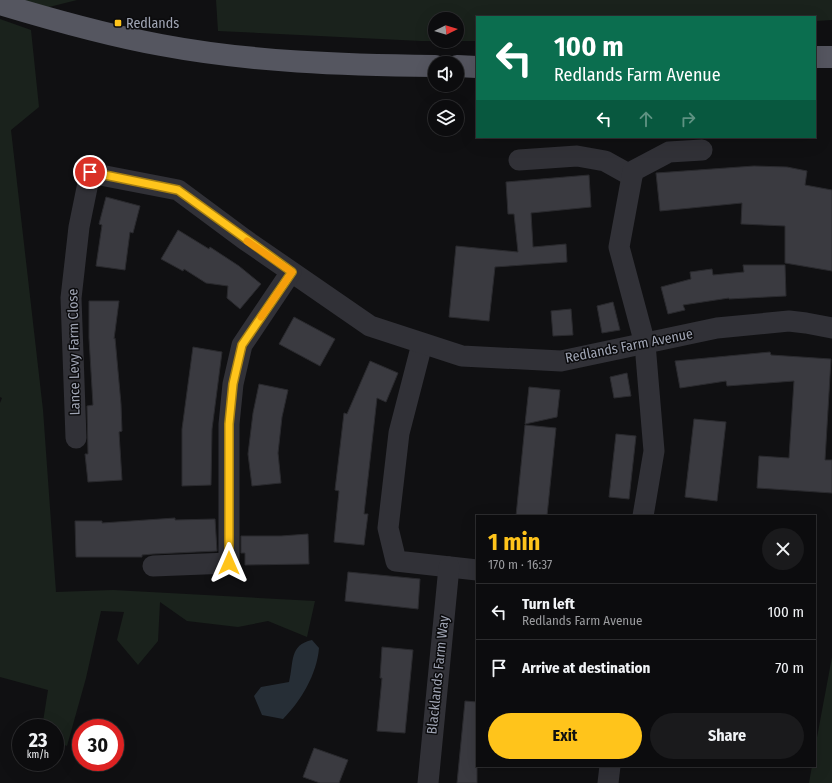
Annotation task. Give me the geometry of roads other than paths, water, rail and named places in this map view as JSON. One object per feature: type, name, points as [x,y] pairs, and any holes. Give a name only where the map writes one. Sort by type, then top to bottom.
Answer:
[{"type":"highway","points":[[0,4],[91,30],[162,45],[213,53],[288,61],[376,66],[428,66]]},
{"type":"highway","points":[[816,57],[832,56]]},
{"type":"highway","points":[[464,66],[476,67]]},
{"type":"street","points":[[642,515],[654,450],[645,344],[619,247],[633,171],[669,152],[702,150]]},
{"type":"street","points":[[519,160],[577,156],[605,161],[632,176]]},
{"type":"street","name":"Redlands Farm Avenue","points":[[90,172],[178,190],[370,326],[462,356],[561,360],[645,344],[717,328],[782,322],[806,323],[832,328]]},
{"type":"street","name":"Lance Levy Farm Close","points":[[76,438],[71,298],[79,227],[90,172]]},
{"type":"street","points":[[153,566],[229,563],[229,424],[233,384],[242,345],[292,272]]},
{"type":"street","points":[[422,344],[399,433],[388,528],[396,561],[476,570]]},
{"type":"street","name":"Blacklands Farm Way","points":[[428,783],[449,567]]},
{"type":"street","points":[[608,783],[610,767]]},
{"type":"place","name":"Redlands","points":[[118,23]]}]
